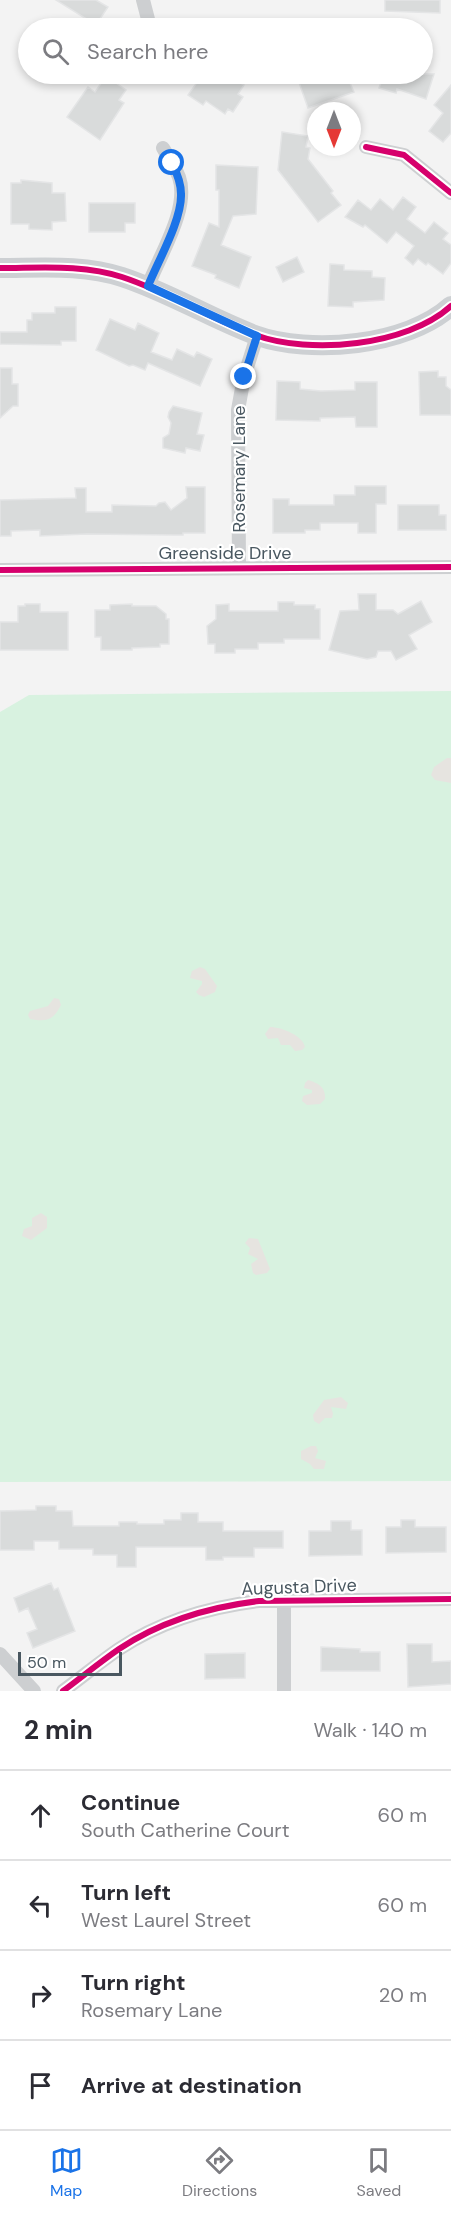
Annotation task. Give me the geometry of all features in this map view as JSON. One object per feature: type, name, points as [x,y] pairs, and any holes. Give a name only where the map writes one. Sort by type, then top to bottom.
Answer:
[{"type":"street","points":[[143,0],[148,18]]},
{"type":"street","points":[[366,147],[404,155],[451,192]]},
{"type":"street","points":[[148,286],[180,210],[182,193],[179,178],[163,148]]},
{"type":"street","points":[[0,268],[73,268],[121,276],[257,336],[313,344],[353,344],[393,336],[449,311]]},
{"type":"street","name":"Rosemary Lane","points":[[239,568],[238,410],[242,386],[257,336]]},
{"type":"street","name":"Greenside Drive","points":[[0,570],[451,567]]},
{"type":"street","name":"Augusta Drive","points":[[63,1691],[119,1649],[168,1623],[200,1611],[232,1604],[284,1600],[451,1599]]},
{"type":"street","points":[[284,1600],[284,1691]]},
{"type":"street","points":[[0,1654],[34,1691]]},
{"type":"green space","points":[[451,691],[451,1481],[0,1482],[0,712],[29,695]]},
{"type":"sand","points":[[447,758],[451,758],[451,783],[435,780],[431,775],[434,767]]},
{"type":"sand","points":[[200,967],[205,969],[217,986],[215,992],[204,997],[196,992],[202,981],[190,978],[192,971]]},
{"type":"sand","points":[[54,998],[59,999],[61,1005],[52,1017],[45,1020],[30,1019],[28,1015],[30,1011],[48,1006]]},
{"type":"sand","points":[[270,1027],[291,1033],[300,1039],[305,1047],[295,1051],[290,1045],[281,1045],[278,1038],[268,1039],[265,1034]]},
{"type":"sand","points":[[308,1080],[318,1084],[324,1091],[325,1099],[320,1104],[307,1105],[302,1101],[303,1096],[312,1093],[312,1090],[304,1088]]},
{"type":"sand","points":[[41,1213],[47,1217],[47,1228],[31,1240],[22,1236],[24,1229],[32,1226],[32,1218]]},
{"type":"sand","points":[[249,1238],[258,1239],[270,1269],[267,1273],[256,1275],[253,1273],[251,1264],[258,1259],[248,1254],[250,1248],[245,1243]]},
{"type":"sand","points":[[341,1397],[348,1403],[346,1409],[331,1407],[332,1418],[325,1418],[319,1424],[314,1421],[313,1415],[324,1400]]},
{"type":"sand","points":[[316,1446],[318,1451],[315,1458],[326,1461],[324,1469],[314,1469],[301,1459],[301,1451]]},
{"type":"building","points":[[56,0],[96,0],[108,7],[101,18],[85,18]]},
{"type":"building","points":[[385,0],[440,0],[440,13],[385,11]]},
{"type":"building","points":[[100,84],[117,84],[126,90],[119,100],[124,103],[100,140],[67,117],[88,87],[95,92]]},
{"type":"building","points":[[196,84],[244,85],[238,94],[243,97],[233,112],[228,109],[225,114],[206,101],[203,105],[188,95]]},
{"type":"building","points":[[300,84],[350,84],[354,92],[325,102],[307,102],[307,105]]},
{"type":"building","points":[[380,84],[431,84],[426,99],[397,89],[396,93],[379,88]]},
{"type":"building","points":[[451,85],[451,133],[443,142],[429,131],[443,113],[434,105]]},
{"type":"building","points":[[282,132],[307,136],[308,159],[341,205],[318,222],[278,170]]},
{"type":"building","points":[[216,165],[258,167],[256,214],[233,216],[221,245],[251,257],[239,288],[215,278],[216,275],[192,266],[209,223],[219,227]]},
{"type":"building","points":[[21,180],[52,183],[52,193],[65,193],[66,221],[52,222],[52,230],[29,229],[29,224],[11,224],[11,183],[21,183]]},
{"type":"building","points":[[403,197],[416,207],[407,219],[425,233],[434,222],[448,233],[443,239],[451,245],[451,263],[443,274],[428,263],[426,265],[418,259],[413,265],[405,258],[414,246],[396,232],[387,243],[365,225],[363,227],[345,217],[358,200],[371,210],[380,199],[393,210]]},
{"type":"building","points":[[89,203],[135,203],[135,223],[125,223],[125,232],[89,232]]},
{"type":"building","points":[[297,257],[304,272],[283,282],[276,267]]},
{"type":"building","points":[[330,264],[344,265],[344,270],[372,271],[372,277],[385,278],[384,300],[353,302],[353,307],[328,306]]},
{"type":"building","points":[[55,307],[76,307],[76,341],[61,341],[61,345],[0,344],[0,332],[27,332],[27,320],[32,320],[32,313],[55,313]]},
{"type":"building","points":[[110,319],[135,330],[138,323],[159,333],[151,352],[172,360],[177,349],[194,357],[197,352],[212,359],[200,386],[148,363],[145,370],[133,365],[129,366],[96,350]]},
{"type":"building","points":[[0,368],[12,368],[12,384],[18,384],[18,406],[13,406],[0,418]]},
{"type":"building","points":[[438,371],[438,377],[446,377],[446,386],[451,390],[451,415],[420,415],[419,372]]},
{"type":"building","points":[[277,381],[300,382],[300,389],[321,391],[355,390],[355,382],[377,382],[377,427],[356,427],[355,417],[320,418],[320,421],[276,420]]},
{"type":"building","points":[[173,406],[202,413],[197,434],[204,435],[200,451],[186,448],[185,453],[163,448],[163,438],[169,434],[171,423],[168,417]]},
{"type":"building","points":[[355,486],[386,486],[386,504],[376,504],[376,533],[358,533],[358,523],[320,523],[320,530],[305,530],[305,533],[273,533],[273,499],[289,499],[289,505],[334,505],[334,495],[355,495]]},
{"type":"building","points":[[186,487],[205,487],[205,533],[40,536],[40,530],[11,531],[11,536],[0,536],[0,500],[76,498],[75,488],[86,488],[86,512],[112,512],[112,505],[156,506],[165,502],[171,510],[187,498]]},
{"type":"building","points":[[398,505],[439,505],[439,515],[446,515],[446,530],[398,530]]},
{"type":"building","points":[[358,594],[376,594],[376,610],[393,610],[398,614],[421,601],[432,622],[409,635],[417,649],[396,660],[391,651],[378,651],[376,657],[367,659],[329,650],[340,611],[359,610]]},
{"type":"building","points":[[278,602],[315,605],[315,609],[320,609],[320,639],[284,639],[284,643],[258,643],[258,649],[235,649],[235,653],[215,653],[215,644],[208,644],[207,626],[216,619],[216,605],[229,604],[229,611],[278,611]]},
{"type":"building","points":[[25,604],[40,604],[40,612],[68,612],[68,650],[0,650],[0,622],[18,622],[18,606],[25,606]]},
{"type":"building","points":[[132,604],[132,606],[156,606],[166,614],[166,619],[169,619],[169,644],[160,644],[160,647],[132,648],[132,650],[101,650],[101,637],[95,637],[95,610],[110,610],[110,605]]},
{"type":"building","points":[[36,1506],[56,1506],[56,1511],[72,1511],[73,1526],[119,1526],[119,1522],[164,1524],[164,1520],[181,1520],[181,1513],[198,1513],[198,1522],[223,1522],[223,1531],[283,1531],[283,1548],[254,1548],[254,1557],[223,1557],[223,1560],[206,1560],[206,1547],[136,1547],[136,1567],[117,1567],[117,1555],[93,1555],[93,1549],[59,1549],[59,1541],[34,1541],[34,1550],[0,1550],[0,1511],[36,1510]]},
{"type":"building","points":[[401,1520],[415,1520],[415,1527],[446,1527],[446,1552],[386,1553],[386,1527],[401,1527]]},
{"type":"building","points":[[331,1521],[351,1521],[351,1530],[362,1530],[362,1555],[309,1556],[309,1531],[331,1531]]},
{"type":"building","points":[[51,1583],[54,1590],[58,1588],[75,1631],[33,1648],[27,1633],[37,1629],[28,1608],[19,1612],[14,1598]]},
{"type":"building","points":[[407,1644],[432,1644],[432,1662],[451,1661],[451,1684],[408,1687]]},
{"type":"building","points":[[321,1647],[380,1652],[380,1671],[321,1671]]},
{"type":"building","points":[[245,1653],[245,1678],[205,1679],[205,1654]]},
{"type":"cycle path","points":[[366,147],[404,155],[451,193]]},
{"type":"cycle path","points":[[0,268],[61,268],[107,273],[156,290],[255,335],[303,345],[357,343],[384,338],[432,320],[451,306]]},
{"type":"cycle path","points":[[0,570],[451,567]]},
{"type":"cycle path","points":[[63,1691],[135,1639],[169,1623],[204,1611],[259,1601],[451,1599]]},
{"type":"route","points":[[172,163],[179,178],[182,193],[180,210],[148,286],[257,336],[244,377]]}]
